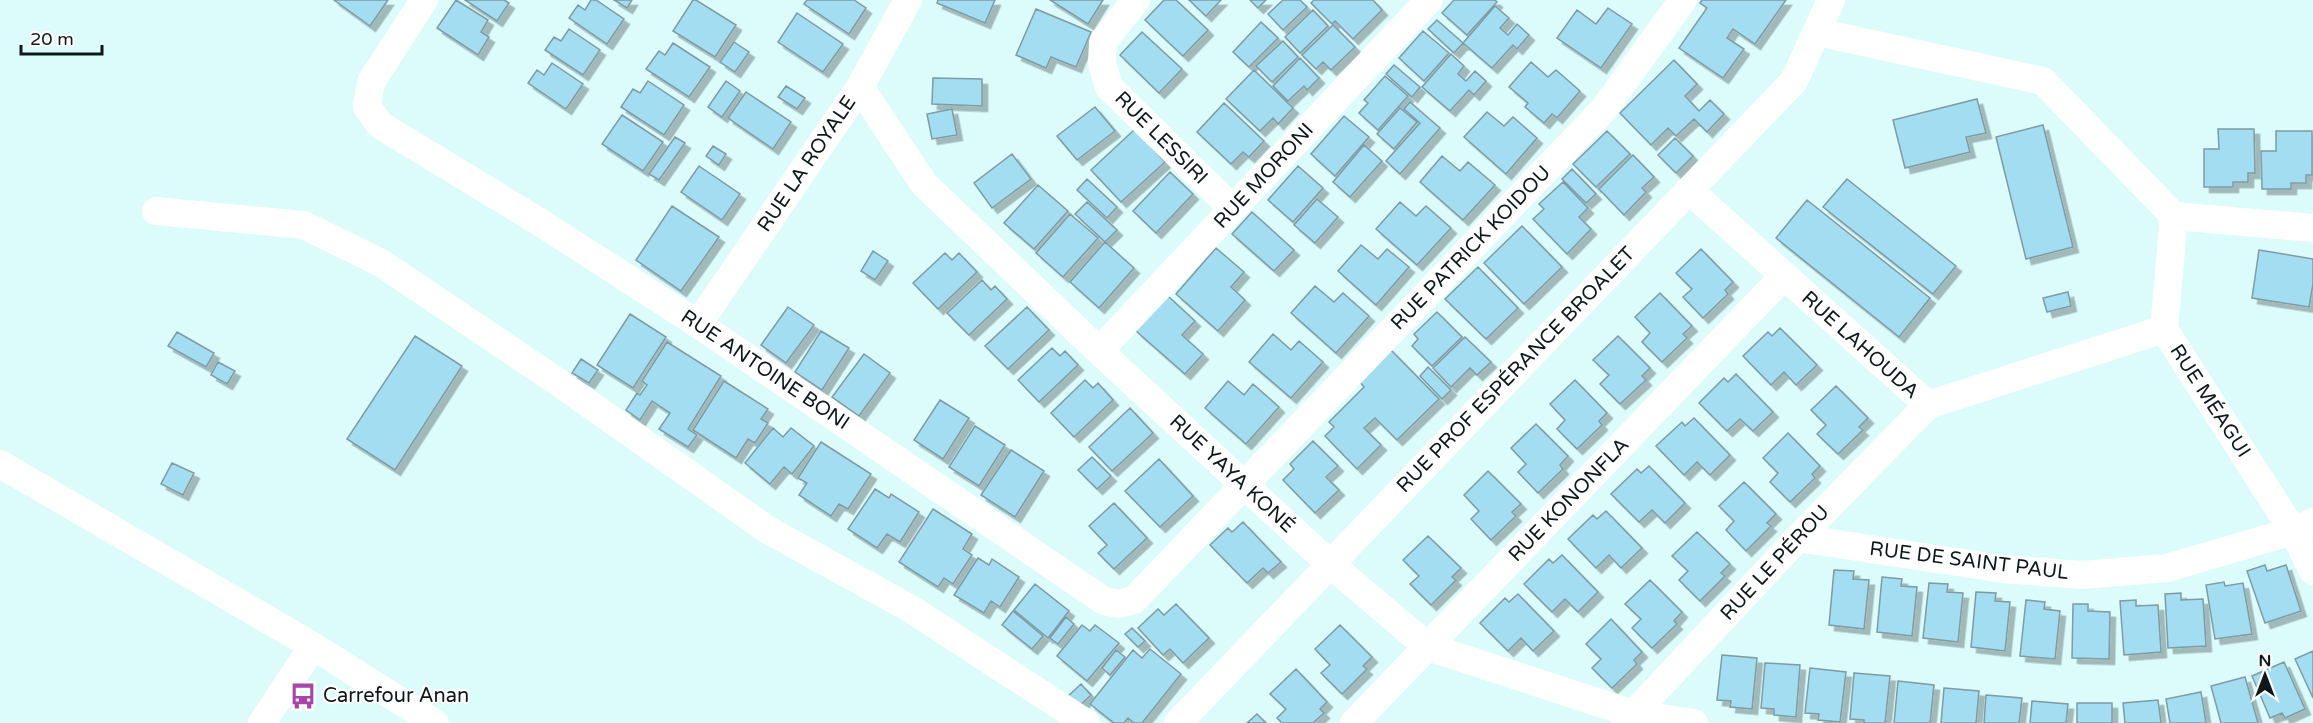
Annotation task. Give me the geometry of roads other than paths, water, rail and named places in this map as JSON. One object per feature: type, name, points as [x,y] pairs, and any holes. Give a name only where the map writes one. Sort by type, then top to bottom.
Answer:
[{"type":"street","name":"RUE ANTOINE BONI","points":[[424,0],[371,82],[367,107],[380,125],[538,221],[698,324],[1104,601],[1119,604],[1134,600],[1245,484]]},
{"type":"street","name":"RUE LA ROYALE","points":[[698,324],[860,87],[908,0]]},
{"type":"street","name":"RUE LESSIRI","points":[[1136,0],[1103,42],[1102,63],[1109,87],[1232,208]]},
{"type":"street","name":"RUE MORONI","points":[[1099,351],[1428,0]]},
{"type":"street","name":"RUE PATRICK KOIDOU","points":[[1245,484],[1604,109],[1683,0]]},
{"type":"street","name":"RUE PROF ESPÉRANCE BROALET","points":[[1178,723],[1794,81],[1832,0]]},
{"type":"street","points":[[1816,32],[2043,81],[2174,216],[2313,228]]},
{"type":"street","name":"RUE YAYA KONÉ","points":[[860,87],[924,184],[1099,351],[1330,564],[1428,647],[1630,718],[1694,723]]},
{"type":"street","name":"RUE LAHOUDA","points":[[1689,190],[1928,405],[2164,329]]},
{"type":"street","points":[[156,211],[304,225],[381,263],[555,380],[768,530],[911,609],[1086,723]]},
{"type":"street","name":"RUE MÉAGUI","points":[[2174,216],[2164,329],[2303,526],[2313,571]]},
{"type":"street","name":"RUE KONONFLA","points":[[1354,723],[1784,276]]},
{"type":"street","name":"RUE LE PÉROU","points":[[1630,718],[1798,538],[1928,405]]},
{"type":"street","points":[[0,464],[313,646],[435,723]]},
{"type":"street","name":"RUE DE SAINT PAUL","points":[[1798,538],[2003,569],[2083,575],[2168,568],[2303,526]]},
{"type":"street","points":[[262,723],[313,646]]},
{"type":"place","name":"Carrefour Anan","points":[[303,696]]}]
